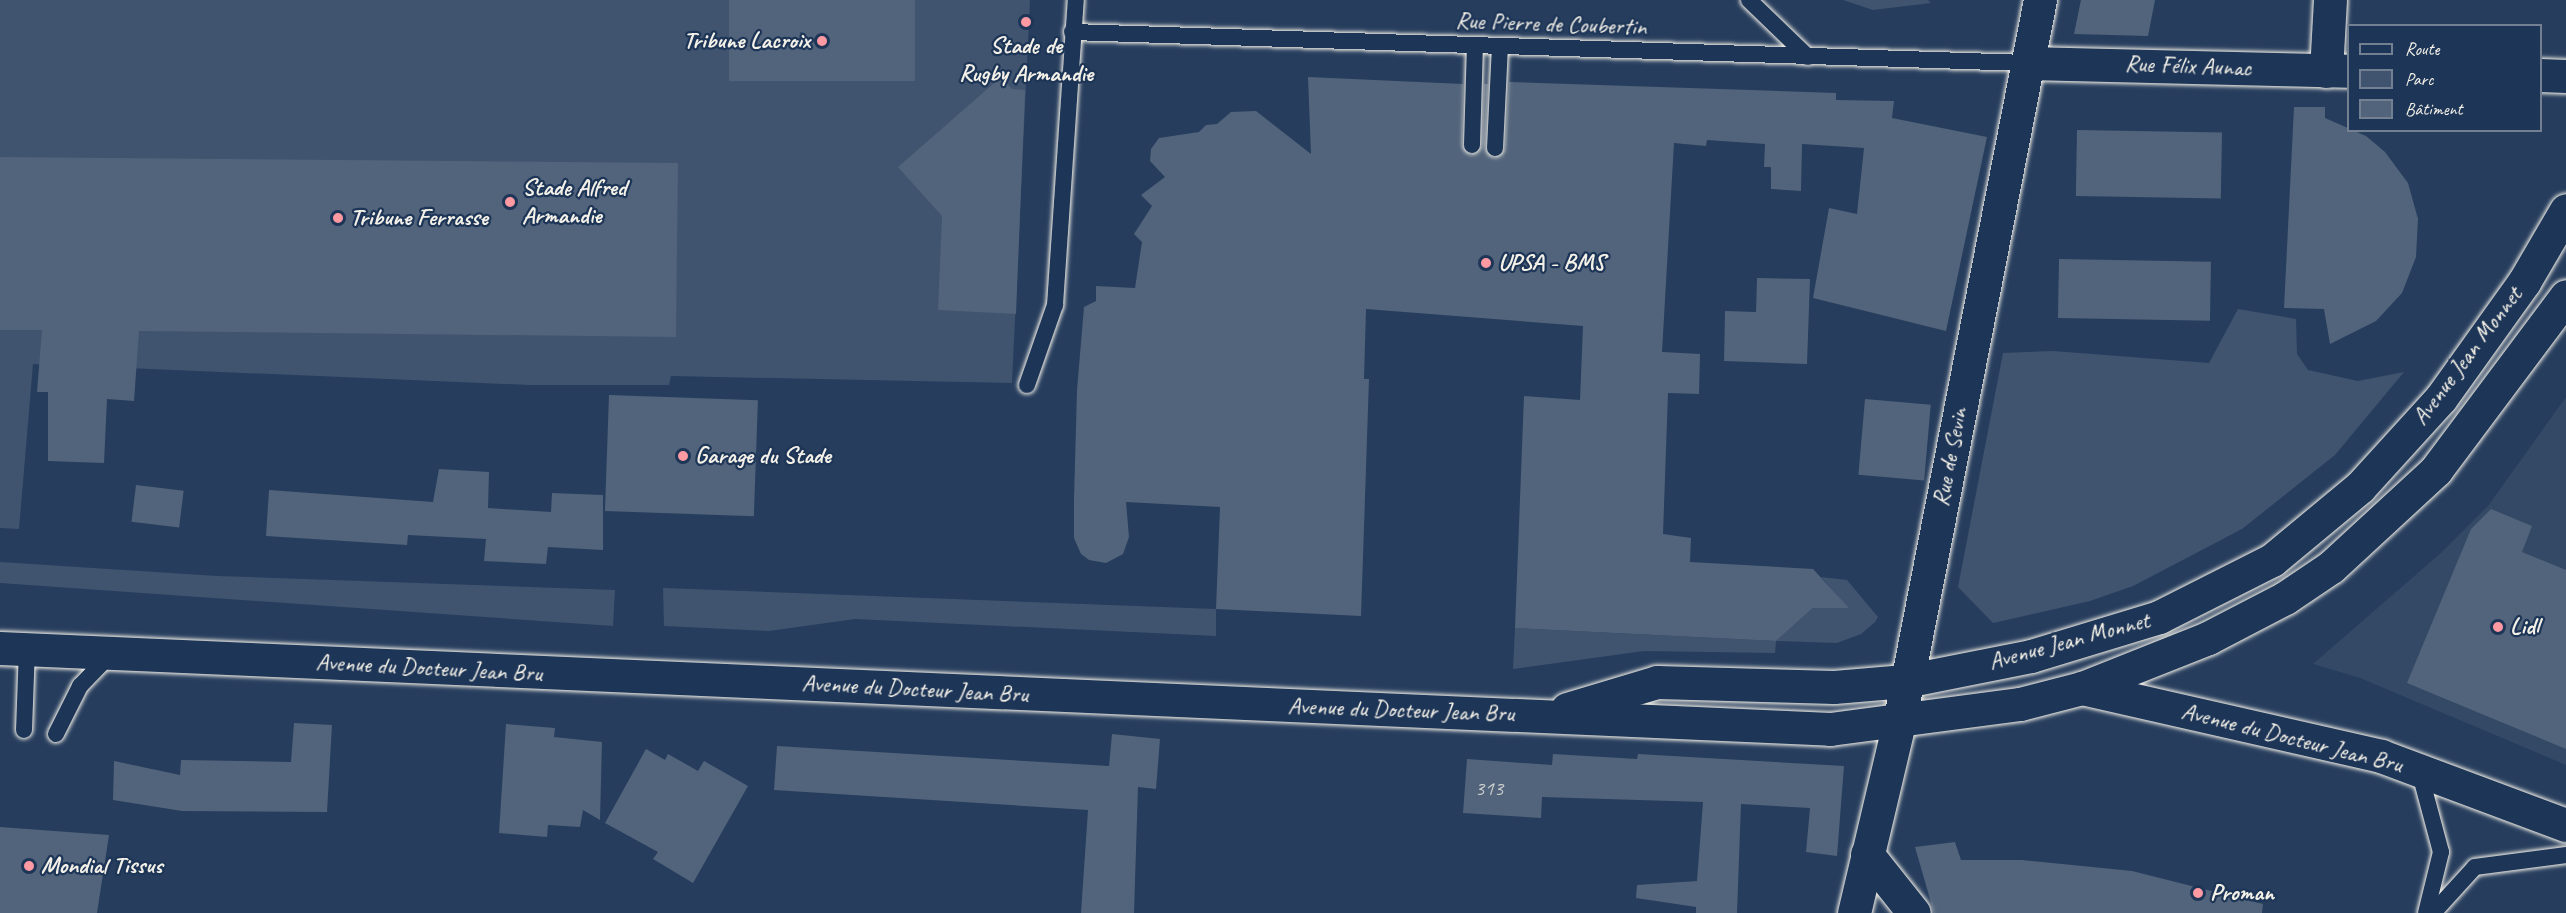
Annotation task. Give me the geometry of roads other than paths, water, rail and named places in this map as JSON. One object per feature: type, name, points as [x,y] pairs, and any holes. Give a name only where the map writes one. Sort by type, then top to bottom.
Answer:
[{"type":"main road","name":"Rue de Sevin","points":[[1854,913],[1900,718],[1905,681],[2040,0]]},
{"type":"main road","points":[[2330,0],[2337,71]]},
{"type":"main road","name":"Rue Félix Aunac","points":[[2027,63],[2337,71]]},
{"type":"main road","points":[[2542,75],[2566,76]]},
{"type":"main road","name":"Avenue Jean Monnet","points":[[1542,717],[1657,682],[1834,687],[1905,681],[2031,656],[2128,629],[2272,560],[2360,487],[2441,398],[2524,282],[2566,210]]},
{"type":"main road","name":"Avenue Jean Monnet","points":[[1830,729],[2020,704],[2082,688],[2208,638],[2285,598],[2331,567],[2436,470],[2566,296]]},
{"type":"main road","name":"Avenue du Docteur Jean Bru","points":[[14,649],[1830,729]]},
{"type":"main road","name":"Avenue du Docteur Jean Bru","points":[[2082,688],[2381,756],[2566,825]]},
{"type":"main road","points":[[1867,854],[1914,913]]},
{"type":"lane","points":[[1027,385],[1055,305],[1076,0]]},
{"type":"lane","points":[[1749,0],[1808,57]]},
{"type":"lane","name":"Rue Pierre de Coubertin","points":[[1072,32],[2027,63]]},
{"type":"lane","points":[[1472,146],[1475,45]]},
{"type":"lane","points":[[1495,148],[1500,46]]},
{"type":"lane","points":[[14,649],[24,730]]},
{"type":"lane","points":[[56,734],[80,686],[112,653]]},
{"type":"lane","points":[[2419,770],[2441,852],[2426,913]]},
{"type":"lane","points":[[2433,913],[2475,867],[2566,855]]},
{"type":"place","name":"Stade de Rugby Armandie","points":[[1026,22]]},
{"type":"place","name":"Tribune Lacroix","points":[[822,41]]},
{"type":"place","name":"Stade Alfred Armandie","points":[[510,202]]},
{"type":"place","name":"Tribune Ferrasse","points":[[338,218]]},
{"type":"place","name":"UPSA - BMS","points":[[1486,263]]},
{"type":"place","name":"Garage du Stade","points":[[683,456]]},
{"type":"place","name":"Lidl","points":[[2498,627]]},
{"type":"place","name":"Mondial Tissus","points":[[29,866]]},
{"type":"place","name":"Proman","points":[[2198,893]]}]
